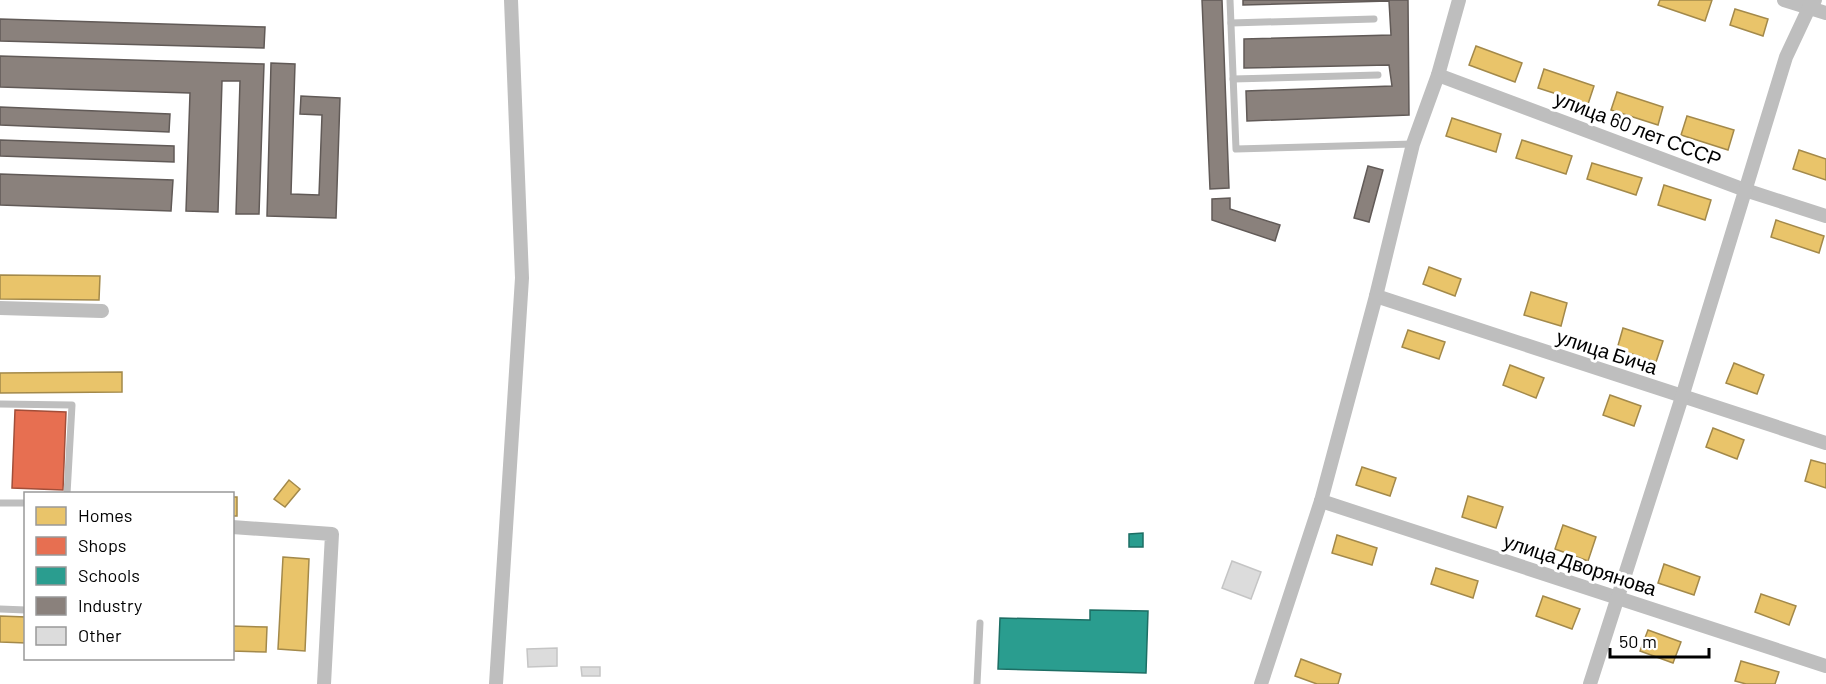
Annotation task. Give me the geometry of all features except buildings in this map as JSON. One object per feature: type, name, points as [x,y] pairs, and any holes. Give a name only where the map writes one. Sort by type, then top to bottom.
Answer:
[{"type":"street","points":[[496,684],[522,279],[511,0]]},
{"type":"street","points":[[1261,684],[1321,501],[1376,296],[1413,144],[1438,75],[1459,0]]},
{"type":"street","points":[[1784,0],[1812,4],[1826,13]]},
{"type":"street","points":[[1590,684],[1682,397],[1786,57],[1812,4]]},
{"type":"street","name":"улица 60 лет СССР","points":[[1438,75],[1745,190],[1826,216]]},
{"type":"street","name":"улица Бича","points":[[1376,296],[1826,443]]},
{"type":"street","points":[[0,309],[102,311]]},
{"type":"street","name":"улица Дворянова","points":[[1321,501],[1826,666]]},
{"type":"street","points":[[234,527],[332,534],[324,684]]},
{"type":"lane","points":[[1230,0],[1236,149],[1413,144]]},
{"type":"lane","points":[[1230,23],[1374,19]]},
{"type":"lane","points":[[1233,79],[1378,75]]},
{"type":"lane","points":[[0,404],[72,405],[67,492]]},
{"type":"lane","points":[[0,503],[24,503]]},
{"type":"lane","points":[[0,609],[24,610]]},
{"type":"lane","points":[[977,684],[980,623]]}]
